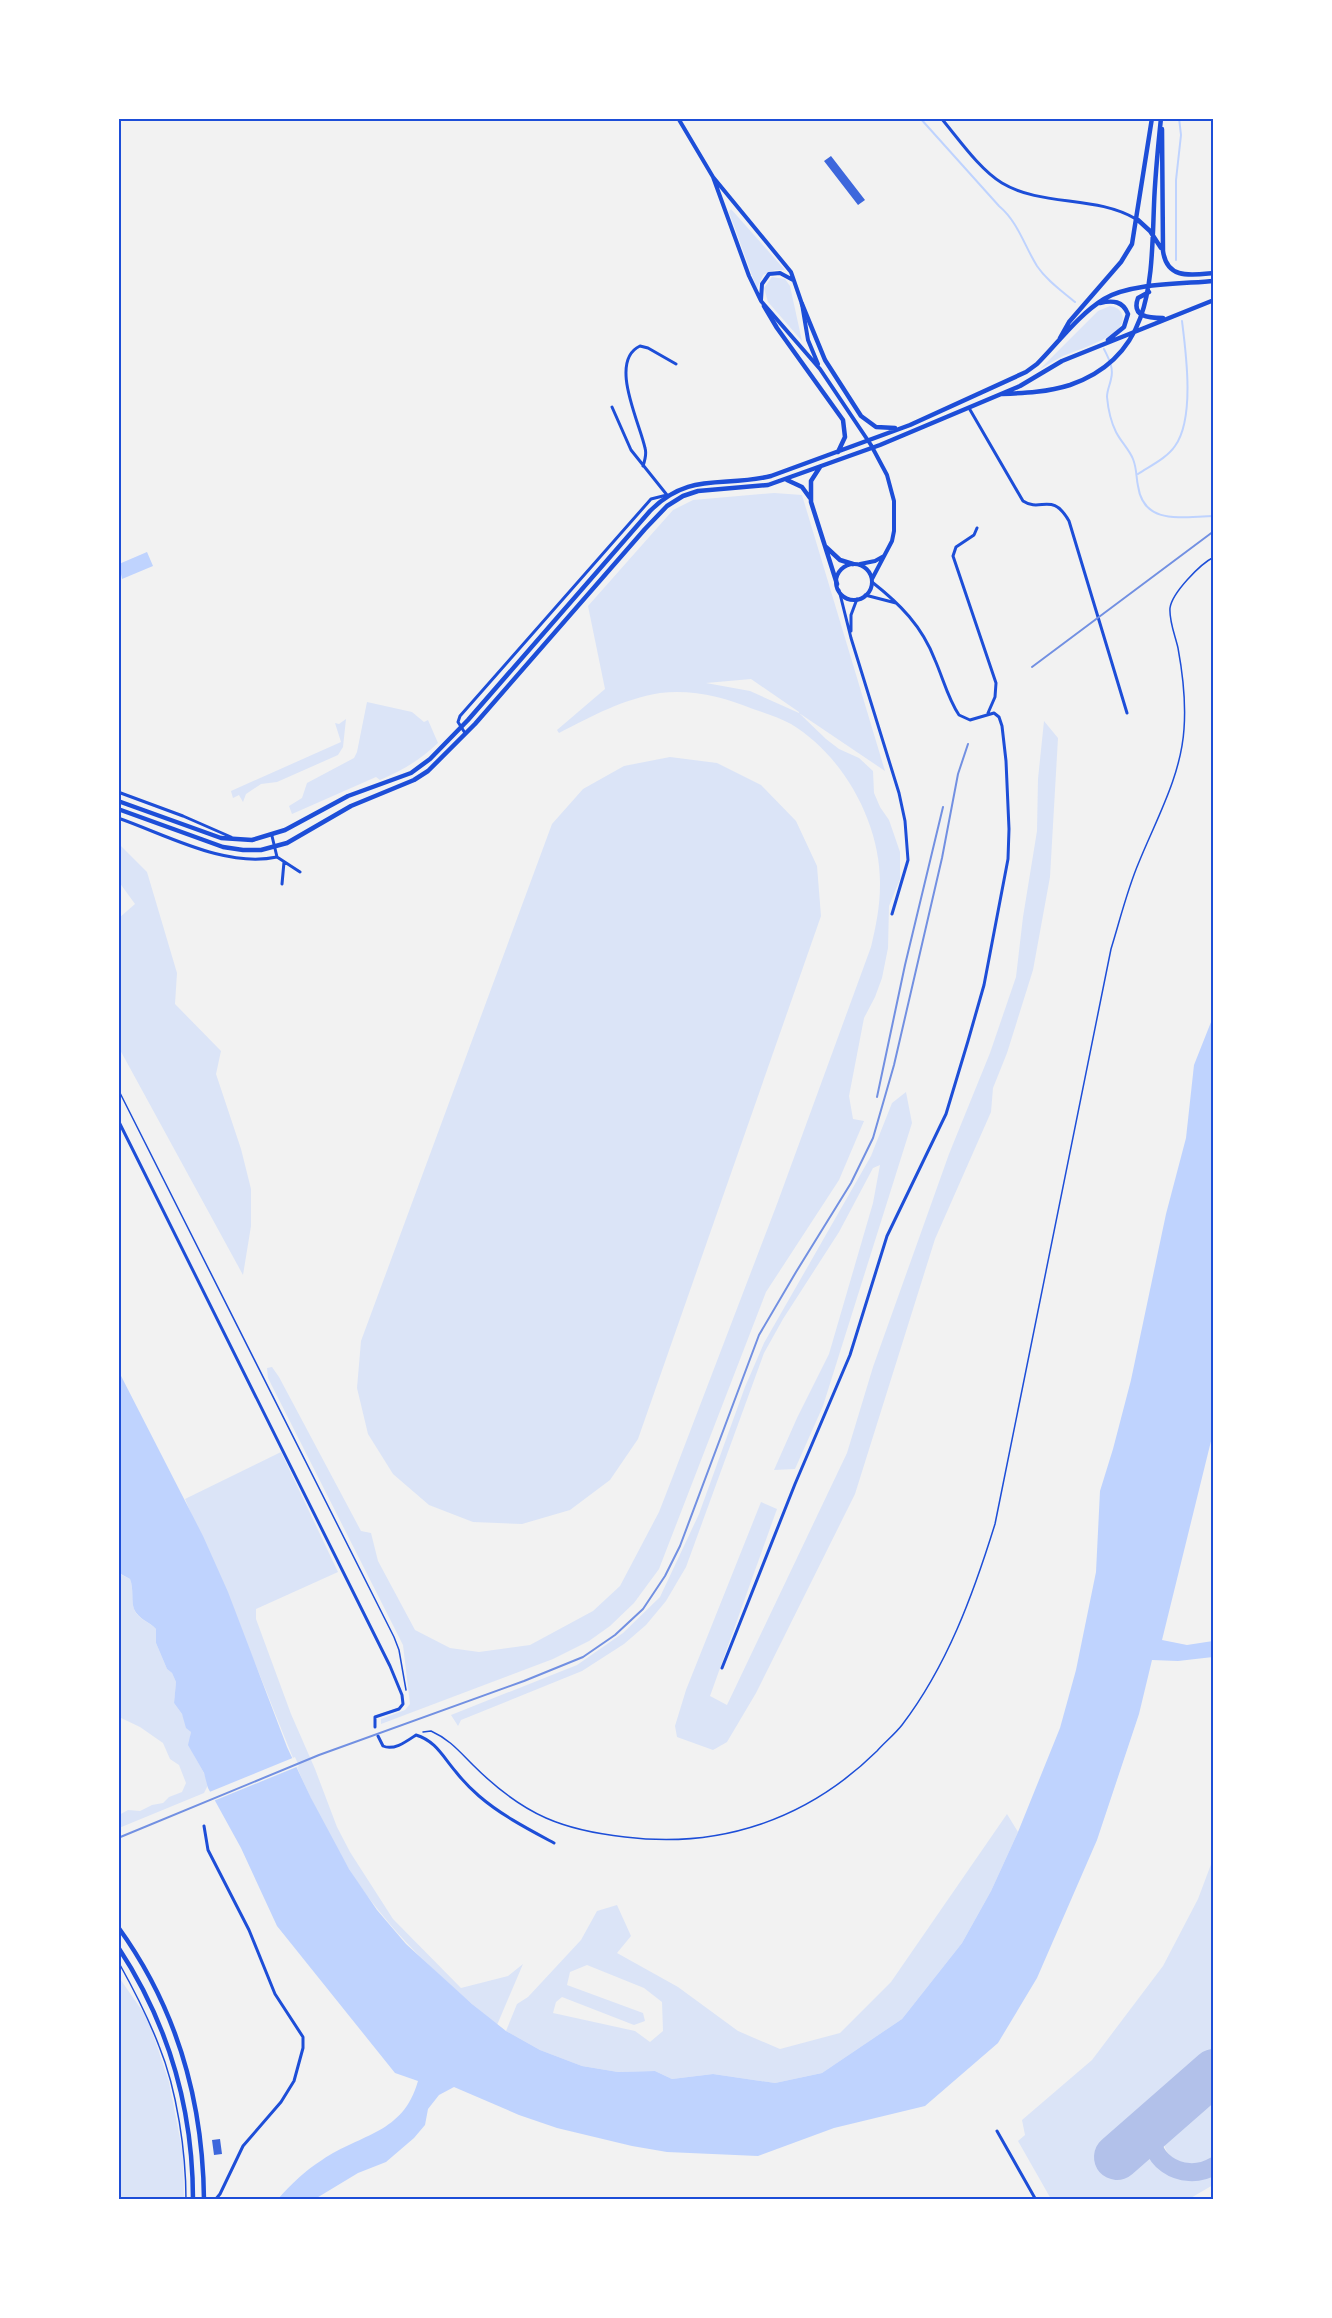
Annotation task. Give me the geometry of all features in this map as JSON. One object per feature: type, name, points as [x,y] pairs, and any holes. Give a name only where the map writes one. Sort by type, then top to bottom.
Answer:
[{"type":"main road","points":[[1058,342],[1069,322],[1128,252],[1134,238],[1152,118]]},
{"type":"main road","points":[[996,395],[1038,392],[1066,386],[1090,376],[1116,356],[1136,329],[1145,308],[1150,285],[1154,189],[1162,118]]},
{"type":"main road","points":[[1162,118],[1163,251],[1166,263],[1177,273],[1214,273]]},
{"type":"main road","points":[[1138,220],[1150,231],[1163,251]]},
{"type":"main road","points":[[118,801],[212,835],[238,841],[252,840],[272,836],[343,798],[411,773],[430,759],[460,728],[650,511],[667,495],[678,489],[697,484],[764,477],[904,427],[1026,372],[1037,364],[1094,306],[1107,297],[1125,290],[1214,281]]},
{"type":"main road","points":[[1166,286],[1143,294],[1136,304],[1139,313],[1143,316],[1167,319]]},
{"type":"main road","points":[[118,809],[230,849],[251,850],[275,847],[291,841],[351,806],[417,778],[428,771],[465,733],[667,506],[677,498],[692,492],[756,488],[787,480],[910,434],[1028,382],[1062,362],[1214,300]]},
{"type":"main road","points":[[1094,306],[1115,301],[1123,305],[1127,312],[1128,318],[1124,327],[1103,344]]},
{"type":"main road","points":[[802,304],[825,360],[861,416],[870,424],[881,428],[904,427]]},
{"type":"main road","points":[[764,306],[843,420],[845,437],[838,452]]},
{"type":"main road","points":[[811,502],[811,481],[820,467]]},
{"type":"main road","points":[[787,480],[802,487],[811,502],[837,584]]},
{"type":"main road","points":[[824,543],[837,558],[856,564]]},
{"type":"main road","points":[[118,1927],[153,1983],[169,2015],[183,2055],[193,2089],[198,2122],[204,2199]]},
{"type":"main road","points":[[118,1947],[155,2012],[177,2070],[191,2150],[193,2199]]},
{"type":"street","points":[[678,118],[713,177],[744,218],[791,272],[802,304],[808,340],[824,374]]},
{"type":"street","points":[[941,118],[988,172],[1008,186],[1029,193],[1121,212],[1138,220]]},
{"type":"street","points":[[713,177],[749,276],[761,301],[824,374],[882,464],[892,492],[894,526],[892,541],[866,595]]},
{"type":"street","points":[[761,301],[762,284],[768,274],[780,273],[794,281]]},
{"type":"street","points":[[643,466],[646,451],[627,385],[626,363],[632,352],[640,346],[676,364]]},
{"type":"street","points":[[465,733],[458,722],[460,716],[651,499],[667,495],[630,450],[612,407]]},
{"type":"street","points":[[969,408],[1023,501],[1029,505],[1053,504],[1067,517],[1127,713]]},
{"type":"street","points":[[977,528],[974,535],[956,547],[953,556],[996,683],[995,697],[988,713]]},
{"type":"street","points":[[885,555],[875,561],[842,569],[837,576],[837,584],[905,820],[908,860],[892,914]]},
{"type":"street","points":[[722,1668],[791,1494],[850,1355],[887,1236],[946,1114],[984,985],[1006,876],[1009,829],[1002,726],[997,715],[988,713],[970,720],[958,713],[924,637],[909,614],[872,580],[869,571],[856,564]]},
{"type":"street","points":[[839,590],[846,597],[857,599],[866,595],[898,604]]},
{"type":"street","points":[[851,638],[851,615],[857,599]]},
{"type":"street","points":[[552,610],[559,615]]},
{"type":"street","points":[[118,792],[183,816],[238,841]]},
{"type":"street","points":[[118,818],[229,857],[255,860],[277,857]]},
{"type":"street","points":[[272,836],[277,857],[300,872]]},
{"type":"street","points":[[282,884],[284,862]]},
{"type":"street","points":[[118,1120],[390,1666],[402,1695],[403,1704],[399,1709],[375,1718],[375,1727]]},
{"type":"street","points":[[378,1736],[383,1746],[388,1748],[416,1735],[434,1743],[456,1773],[480,1797],[510,1819],[554,1843]]},
{"type":"street","points":[[204,1826],[208,1850],[249,1930],[275,1994],[303,2037],[303,2048],[294,2081],[281,2102],[243,2146],[220,2194],[215,2199]]},
{"type":"street","points":[[997,2131],[1036,2199]]},
{"type":"path","points":[[416,1735],[431,1731],[453,1743],[494,1785],[545,1817],[600,1834],[645,1840],[713,1837],[782,1817],[842,1782],[901,1726],[946,1654],[980,1574],[994,1524],[1111,949],[1137,865],[1170,789],[1182,748],[1184,692],[1172,624],[1171,602],[1185,584],[1209,559],[1214,557]]},
{"type":"path","points":[[118,1089],[394,1637],[399,1650],[406,1694]]},
{"type":"path","points":[[118,1964],[156,2038],[170,2081],[185,2170],[186,2199]]},
{"type":"shaded area","points":[[731,209],[785,270],[775,270],[763,275],[757,289],[729,212]]},
{"type":"shaded area","points":[[772,277],[785,279],[790,286],[802,341],[768,302],[764,288]]},
{"type":"shaded area","points":[[1110,306],[1121,312],[1123,320],[1112,334],[1063,356],[1039,370],[1098,311]]},
{"type":"shaded area","points":[[774,493],[802,495],[885,771],[799,713],[826,739],[839,749],[859,758],[873,771],[874,793],[889,820],[900,852],[900,879],[889,906],[888,948],[882,978],[864,1018],[849,1096],[853,1119],[864,1121],[839,1180],[766,1292],[659,1569],[634,1603],[610,1626],[589,1641],[553,1659],[381,1724],[381,1719],[405,1710],[410,1704],[403,1645],[268,1378],[267,1368],[272,1367],[279,1377],[361,1531],[371,1533],[378,1561],[415,1630],[450,1648],[479,1652],[530,1645],[593,1611],[620,1586],[659,1512],[777,1204],[871,947],[880,885],[879,862],[866,816],[843,773],[827,754],[791,724],[719,698],[696,693],[672,692],[633,699],[559,733],[557,730],[605,689],[588,606],[673,510],[693,500]],"holes":[[[751,679],[799,713],[750,691],[706,683]]]},
{"type":"shaded area","points":[[367,702],[412,712],[424,722],[428,720],[438,743],[418,760],[380,780],[376,777],[292,814],[289,806],[302,798],[307,783],[354,758]]},
{"type":"shaded area","points":[[346,719],[343,747],[338,755],[277,782],[261,784],[246,794],[243,802],[239,795],[233,798],[231,791],[341,742],[335,723],[339,724]]},
{"type":"shaded area","points":[[1044,721],[1058,738],[1050,877],[1033,970],[1007,1053],[993,1088],[991,1112],[935,1239],[855,1494],[756,1693],[727,1742],[713,1750],[677,1737],[675,1726],[686,1690],[761,1502],[777,1509],[710,1696],[727,1705],[847,1453],[873,1367],[949,1154],[990,1053],[1016,977],[1037,831],[1038,779]]},
{"type":"shaded area","points":[[670,757],[717,763],[761,785],[796,821],[817,866],[821,916],[638,1439],[610,1480],[570,1510],[522,1524],[473,1522],[429,1505],[393,1474],[368,1434],[357,1388],[361,1341],[552,824],[583,789],[624,766]]},
{"type":"shaded area","points":[[119,844],[147,872],[177,973],[175,1004],[221,1051],[216,1074],[241,1149],[251,1189],[251,1226],[243,1275],[119,1048],[119,918],[135,904],[119,882]]},
{"type":"shaded area","points":[[906,1092],[912,1123],[823,1406],[795,1469],[774,1470],[829,1354],[873,1203],[880,1165],[873,1168],[839,1232],[764,1353],[686,1567],[666,1601],[646,1625],[624,1644],[582,1671],[461,1720],[458,1726],[451,1715],[577,1665],[623,1633],[660,1597],[699,1514],[745,1387],[764,1343],[871,1156],[892,1103]]},
{"type":"shaded area","points":[[281,1452],[338,1572],[256,1609],[256,1619],[291,1714],[337,1827],[350,1852],[393,1919],[461,1988],[508,1976],[523,1964],[497,2025],[450,1985],[406,1942],[379,1911],[344,1861],[302,1778],[185,1499]]},
{"type":"shaded area","points":[[118,1573],[130,1579],[133,1606],[136,1612],[156,1629],[156,1643],[167,1669],[172,1673],[176,1682],[174,1703],[191,1732],[193,1753],[208,1785],[204,1793],[119,1828],[119,1815],[128,1810],[140,1811],[163,1803],[169,1797],[182,1792],[186,1783],[179,1765],[170,1759],[163,1743],[140,1727],[119,1717]]},
{"type":"shaded area","points":[[1007,1814],[1018,1832],[991,1891],[962,1943],[902,2019],[822,2073],[775,2083],[713,2074],[672,2079],[655,2071],[618,2072],[582,2066],[540,2050],[506,2031],[517,2004],[528,1997],[581,1940],[597,1911],[617,1905],[631,1936],[617,1953],[678,1987],[738,2031],[780,2049],[840,2033],[891,1982]],"holes":[[[587,1965],[644,1988],[662,2002],[663,2031],[650,2042],[635,2031],[553,2013],[556,2002],[562,1997],[634,2025],[645,2021],[643,2013],[567,1985],[570,1972]]]},
{"type":"shaded area","points":[[1213,1859],[1213,2048],[1101,2149],[1123,2175],[1144,2156],[1149,2155],[1171,2173],[1186,2180],[1203,2179],[1213,2174],[1213,2185],[1189,2199],[1051,2199],[1018,2141],[1025,2135],[1022,2120],[1092,2060],[1163,1966],[1198,1899]]},
{"type":"shaded area","points":[[118,1976],[148,2019],[169,2082],[183,2154],[184,2199],[119,2199]]},
{"type":"shaded area","points":[[1213,2093],[1213,2159],[1190,2167],[1180,2164],[1167,2152],[1164,2137]]},
{"type":"water","points":[[147,552],[153,566],[122,579],[119,564]]},
{"type":"water","points":[[1213,1017],[1213,1433],[1162,1640],[1187,1645],[1213,1641],[1213,1657],[1178,1661],[1152,1660],[1139,1714],[1097,1840],[1037,1978],[998,2043],[925,2106],[834,2128],[758,2156],[667,2152],[632,2146],[557,2128],[519,2115],[454,2087],[439,2095],[428,2109],[425,2125],[414,2138],[386,2162],[358,2173],[315,2199],[278,2199],[316,2164],[392,2122],[411,2099],[418,2081],[395,2073],[277,1926],[241,1848],[208,1788],[204,1773],[188,1745],[191,1732],[186,1728],[182,1714],[174,1703],[176,1682],[172,1673],[167,1669],[156,1643],[156,1629],[136,1612],[133,1606],[130,1579],[119,1573],[118,1370],[203,1536],[228,1592],[287,1747],[311,1798],[349,1869],[377,1910],[406,1944],[472,2004],[506,2031],[540,2050],[582,2066],[618,2072],[655,2071],[672,2079],[713,2074],[775,2083],[822,2073],[902,2019],[962,1943],[991,1891],[1018,1832],[1060,1728],[1076,1670],[1096,1572],[1100,1491],[1131,1380],[1166,1214],[1186,1138],[1194,1065]]},
{"type":"pier","points":[[295,1757],[299,1766],[211,1802],[207,1793]]},
{"type":"building","points":[[831,156],[865,200],[858,205],[824,161]]},
{"type":"building","points":[[220,2139],[222,2154],[214,2155],[212,2140]]},
{"type":"waterway","points":[[920,118],[1006,212],[1041,271],[1075,302]]},
{"type":"waterway","points":[[1176,260],[1176,180],[1181,135],[1179,118]]},
{"type":"waterway","points":[[1138,474],[1168,454],[1181,434],[1185,419],[1188,385],[1182,321]]},
{"type":"waterway","points":[[1104,349],[1112,371],[1107,392],[1110,415],[1116,432],[1133,459],[1142,499],[1148,508],[1157,514],[1179,517],[1214,516]]},
{"type":"taxiway","points":[[1156,2123],[1153,2135],[1154,2147],[1159,2157],[1167,2164],[1177,2170],[1189,2172],[1202,2171],[1214,2166]]},
{"type":"runway","points":[[1117,2157],[1214,2072]]},
{"type":"railway","points":[[1032,667],[1214,531]]},
{"type":"railway","points":[[118,1838],[319,1755],[524,1681],[583,1657],[615,1635],[643,1609],[665,1576],[680,1546],[759,1335],[851,1183],[873,1138],[894,1065],[942,858],[958,774],[968,744]]},
{"type":"railway","points":[[877,1097],[905,965],[943,807]]}]
